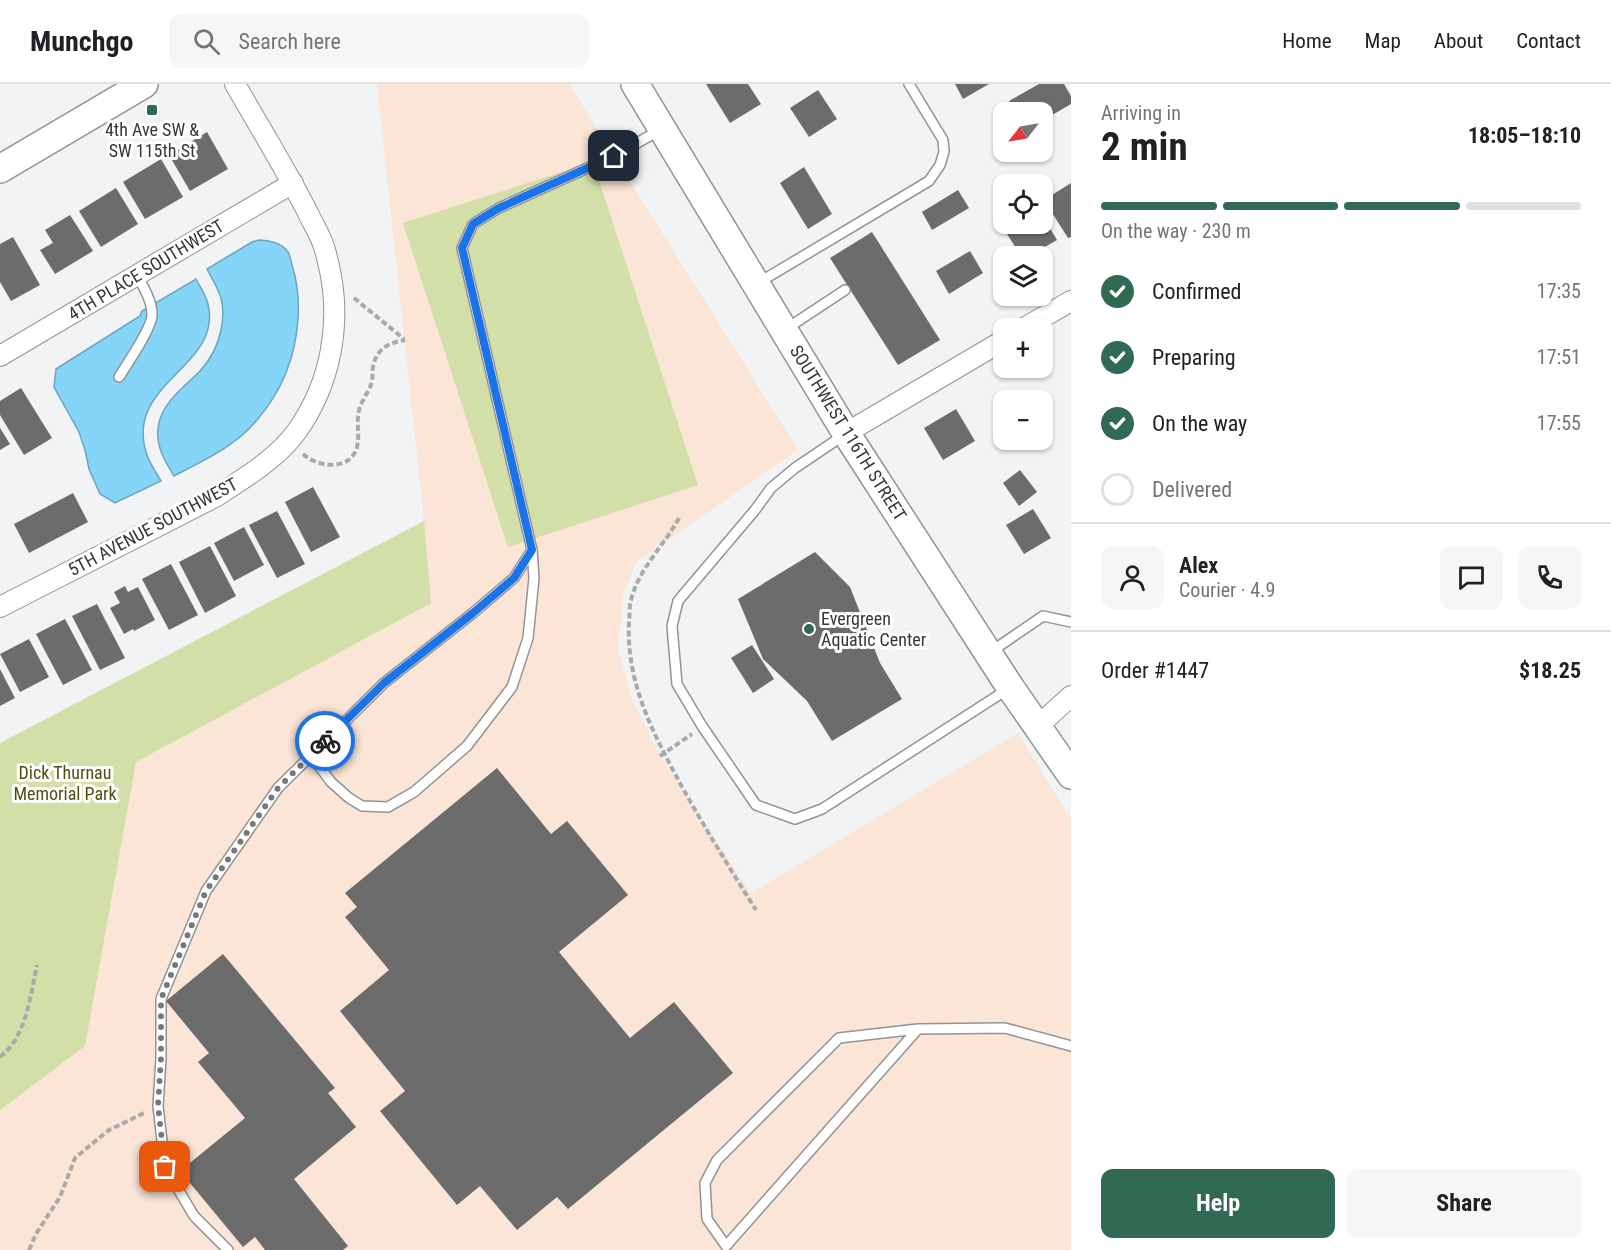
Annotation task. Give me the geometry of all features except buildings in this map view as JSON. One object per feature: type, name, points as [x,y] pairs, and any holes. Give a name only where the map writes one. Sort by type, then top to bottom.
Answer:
[{"type":"street","points":[[0,170],[144,84]]},
{"type":"street","name":"5TH AVENUE SOUTHWEST","points":[[0,607],[216,497],[272,457],[292,436],[318,393],[330,359],[335,323],[332,281],[324,245],[293,183],[235,84]]},
{"type":"street","name":"SOUTHWEST 116TH STREET","points":[[635,84],[846,433],[1010,687],[1071,775]]},
{"type":"street","name":"4TH PLACE SOUTHWEST","points":[[0,356],[293,183]]},
{"type":"street","points":[[1041,318],[1071,301]]},
{"type":"street","points":[[846,433],[993,346]]},
{"type":"street","points":[[1038,726],[1071,696]]},
{"type":"lane","points":[[756,284],[929,180],[940,165],[944,152],[943,140],[909,84]]},
{"type":"lane","points":[[311,755],[331,782],[349,798],[362,806],[388,807],[414,792],[467,746],[512,687],[528,638],[534,578],[532,550],[462,248],[473,224],[499,208],[614,156],[662,129]]},
{"type":"lane","points":[[119,377],[146,332],[152,316],[148,296],[137,275]]},
{"type":"lane","points":[[784,331],[845,290]]},
{"type":"lane","points":[[846,433],[795,468],[771,488],[678,600],[672,626],[677,684],[702,726],[756,805],[795,819],[822,809],[1010,687]]},
{"type":"lane","points":[[228,1250],[194,1216],[165,1167],[158,1106],[161,999],[206,891],[278,788],[384,683],[514,578],[532,550]]},
{"type":"lane","points":[[988,653],[1043,616],[1071,622]]},
{"type":"lane","points":[[918,1029],[726,1246],[707,1219],[705,1183],[717,1160],[839,1038],[918,1029],[1005,1028],[1071,1046]]},
{"type":"path","points":[[292,436],[307,458],[328,465],[336,465],[351,458],[358,445],[358,412],[372,383],[377,352],[386,345],[405,340],[332,281]]},
{"type":"path","points":[[679,518],[639,577],[631,601],[628,636],[631,667],[639,697],[662,754],[756,910]]},
{"type":"path","points":[[662,754],[702,726]]},
{"type":"path","points":[[0,1057],[6,1052],[21,1029],[37,965]]},
{"type":"path","points":[[29,1250],[36,1234],[60,1197],[75,1158],[109,1130],[158,1106]]},
{"type":"shaded area","points":[[377,84],[569,84],[798,450],[636,562],[623,595],[618,649],[632,699],[660,756],[751,893],[1018,733],[1071,819],[1071,1250],[0,1250],[0,743],[424,521]]},
{"type":"green space","points":[[593,162],[698,485],[508,547],[403,223]]},
{"type":"green space","name":"Dick Thurnau Memorial Park","points":[[424,521],[431,603],[136,762],[85,1046],[0,1110],[0,743]]},
{"type":"water","points":[[259,240],[275,243],[285,249],[289,255],[298,292],[297,333],[286,373],[270,403],[248,430],[219,452],[174,476],[160,448],[158,427],[161,417],[171,400],[208,362],[222,326],[221,298],[207,269]]},
{"type":"water","points":[[196,279],[208,304],[209,326],[202,344],[160,391],[149,408],[143,428],[147,456],[161,481],[115,503],[100,494],[89,469],[79,432],[54,387],[56,369],[140,316],[142,311]]},
{"type":"way so far","points":[[165,1167],[158,1106],[161,999],[206,891],[278,788],[325,741]]},
{"type":"place","name":"4th Ave SW & SW 115th St","points":[[152,110]]},
{"type":"place","name":"Evergreen Aquatic Center","points":[[809,629]]},
{"type":"route","points":[[325,741],[384,683],[514,578],[532,550],[462,248],[473,224],[499,208],[614,156]]}]
